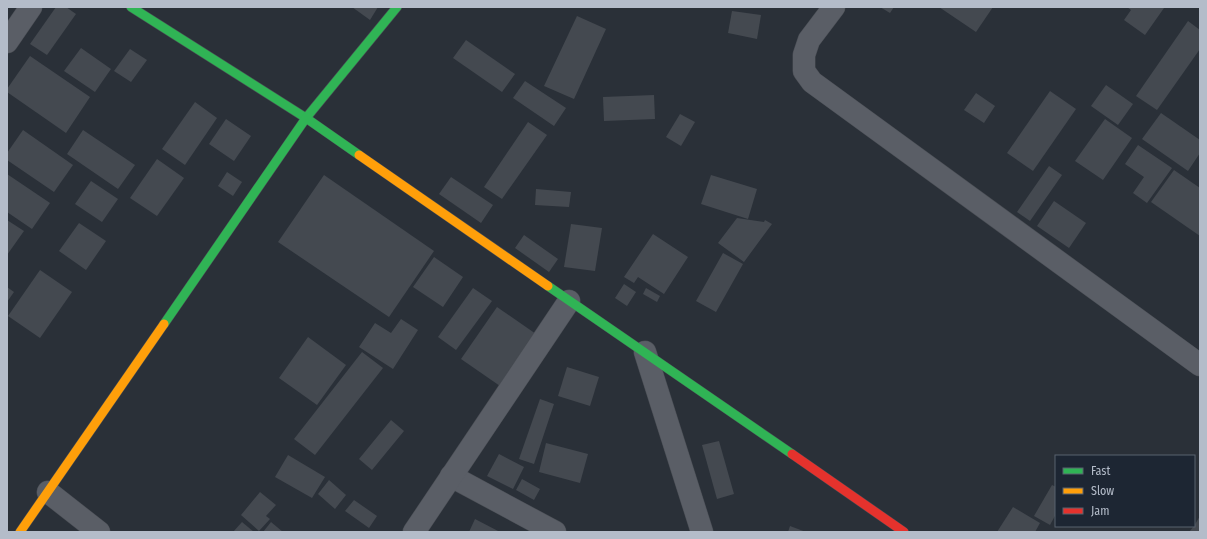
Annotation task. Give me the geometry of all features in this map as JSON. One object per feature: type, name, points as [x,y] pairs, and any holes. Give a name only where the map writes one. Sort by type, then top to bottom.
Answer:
[{"type":"street","points":[[7,42],[31,7]]},
{"type":"street","points":[[131,7],[306,118],[904,532]]},
{"type":"street","points":[[20,532],[306,118],[397,7]]},
{"type":"street","points":[[834,7],[809,40],[804,54],[804,71],[812,82],[1200,365]]},
{"type":"street","points":[[414,532],[569,301]]},
{"type":"street","points":[[645,352],[702,532]]},
{"type":"street","points":[[451,476],[555,532]]},
{"type":"street","points":[[48,492],[99,532]]},
{"type":"building","points":[[56,7],[66,7],[76,14],[47,55],[30,44]]},
{"type":"building","points":[[352,7],[378,7],[370,20]]},
{"type":"building","points":[[880,7],[894,7],[890,13]]},
{"type":"building","points":[[939,7],[993,7],[976,32]]},
{"type":"building","points":[[1127,7],[1164,8],[1145,35],[1124,20],[1131,10]]},
{"type":"building","points":[[732,11],[761,15],[757,39],[728,33]]},
{"type":"building","points":[[577,16],[606,29],[574,99],[544,86]]},
{"type":"building","points":[[1188,21],[1200,30],[1200,49],[1157,110],[1136,96]]},
{"type":"building","points":[[466,40],[515,74],[502,92],[453,58]]},
{"type":"building","points":[[81,48],[111,69],[95,92],[64,71]]},
{"type":"building","points":[[130,49],[147,60],[131,82],[114,71]]},
{"type":"building","points":[[30,56],[90,97],[66,133],[7,92],[7,89]]},
{"type":"building","points":[[525,81],[566,108],[554,126],[513,98]]},
{"type":"building","points":[[1106,85],[1133,104],[1118,125],[1091,106]]},
{"type":"building","points":[[1050,91],[1076,109],[1033,171],[1007,153]]},
{"type":"building","points":[[976,93],[995,106],[984,123],[964,110]]},
{"type":"building","points":[[654,95],[655,119],[604,121],[603,97]]},
{"type":"building","points":[[195,102],[217,118],[185,165],[162,149]]},
{"type":"building","points":[[1161,113],[1200,140],[1200,153],[1188,171],[1142,139]]},
{"type":"building","points":[[680,114],[695,122],[681,146],[666,137]]},
{"type":"building","points":[[226,119],[251,136],[234,161],[209,144]]},
{"type":"building","points":[[1105,119],[1132,138],[1103,180],[1075,161]]},
{"type":"building","points":[[528,122],[547,135],[502,199],[484,187]]},
{"type":"building","points":[[23,130],[73,165],[54,192],[7,160],[7,153]]},
{"type":"building","points":[[83,130],[135,165],[118,189],[67,154]]},
{"type":"building","points":[[1138,145],[1172,168],[1147,203],[1133,193],[1144,177],[1125,164]]},
{"type":"building","points":[[157,159],[184,178],[157,216],[130,198]]},
{"type":"building","points":[[1049,166],[1062,175],[1030,221],[1017,212]]},
{"type":"building","points":[[1174,170],[1200,188],[1200,236],[1151,202]]},
{"type":"building","points":[[227,172],[242,182],[233,196],[218,186]]},
{"type":"building","points":[[7,174],[50,203],[32,229],[7,212]]},
{"type":"building","points":[[324,175],[434,251],[389,317],[278,242]]},
{"type":"building","points":[[711,175],[757,189],[748,219],[701,204]]},
{"type":"building","points":[[451,177],[493,205],[481,223],[439,194]]},
{"type":"building","points":[[91,181],[118,199],[102,222],[75,204]]},
{"type":"building","points":[[536,189],[571,192],[569,207],[535,205]]},
{"type":"building","points":[[1054,201],[1086,223],[1069,248],[1037,226]]},
{"type":"building","points":[[737,218],[764,222],[765,220],[772,224],[744,262],[718,243]]},
{"type":"building","points":[[7,220],[24,231],[7,255]]},
{"type":"building","points":[[79,223],[106,241],[86,270],[59,251]]},
{"type":"building","points":[[571,224],[602,228],[595,271],[564,267]]},
{"type":"building","points":[[653,234],[688,257],[664,294],[638,277],[634,283],[624,277]]},
{"type":"building","points":[[524,235],[558,259],[549,272],[515,248]]},
{"type":"building","points":[[723,253],[743,264],[716,312],[696,301]]},
{"type":"building","points":[[434,257],[463,277],[443,307],[413,287]]},
{"type":"building","points":[[40,270],[72,292],[40,338],[8,316]]},
{"type":"building","points":[[624,284],[636,292],[627,306],[615,298]]},
{"type":"building","points":[[7,287],[14,292],[7,302]]},
{"type":"building","points":[[473,288],[492,301],[456,350],[438,337]]},
{"type":"building","points":[[646,288],[660,296],[657,302],[643,294]]},
{"type":"building","points":[[497,307],[536,334],[500,386],[461,359]]},
{"type":"building","points":[[401,319],[418,330],[393,369],[359,347],[375,323],[391,333]]},
{"type":"building","points":[[308,337],[346,365],[317,405],[279,378]]},
{"type":"building","points":[[362,352],[383,368],[315,455],[294,439]]},
{"type":"building","points":[[567,367],[599,377],[590,406],[558,396]]},
{"type":"building","points":[[540,399],[554,404],[534,464],[519,459]]},
{"type":"building","points":[[391,420],[404,431],[372,470],[359,459]]},
{"type":"building","points":[[719,441],[734,494],[717,499],[702,445]]},
{"type":"building","points":[[546,443],[588,454],[580,483],[539,472]]},
{"type":"building","points":[[499,454],[524,467],[513,489],[487,476]]},
{"type":"building","points":[[288,455],[325,477],[312,498],[275,477]]},
{"type":"building","points":[[522,479],[540,489],[534,500],[516,490]]},
{"type":"building","points":[[329,480],[346,495],[335,509],[318,494]]},
{"type":"building","points":[[1052,485],[1055,486],[1055,516],[1050,525],[1034,516]]},
{"type":"building","points":[[260,492],[276,505],[266,516],[270,519],[259,531],[241,515]]},
{"type":"building","points":[[354,500],[377,516],[369,528],[345,511]]},
{"type":"building","points":[[1013,507],[1040,523],[1035,532],[997,532]]},
{"type":"building","points":[[1200,516],[1200,532],[1189,532],[1195,527]]},
{"type":"building","points":[[475,519],[500,532],[469,532]]},
{"type":"building","points":[[242,522],[254,532],[233,532]]},
{"type":"building","points":[[271,522],[283,532],[263,532]]},
{"type":"building","points":[[790,526],[806,532],[788,532]]},
{"type":"traffic: fast","points":[[131,7],[306,118],[359,155]]},
{"type":"traffic: fast","points":[[164,324],[306,118],[397,7]]},
{"type":"traffic: fast","points":[[548,286],[792,454]]},
{"type":"traffic: slow","points":[[359,155],[548,286]]},
{"type":"traffic: slow","points":[[20,532],[164,324]]},
{"type":"traffic: jam","points":[[792,454],[904,532]]}]
